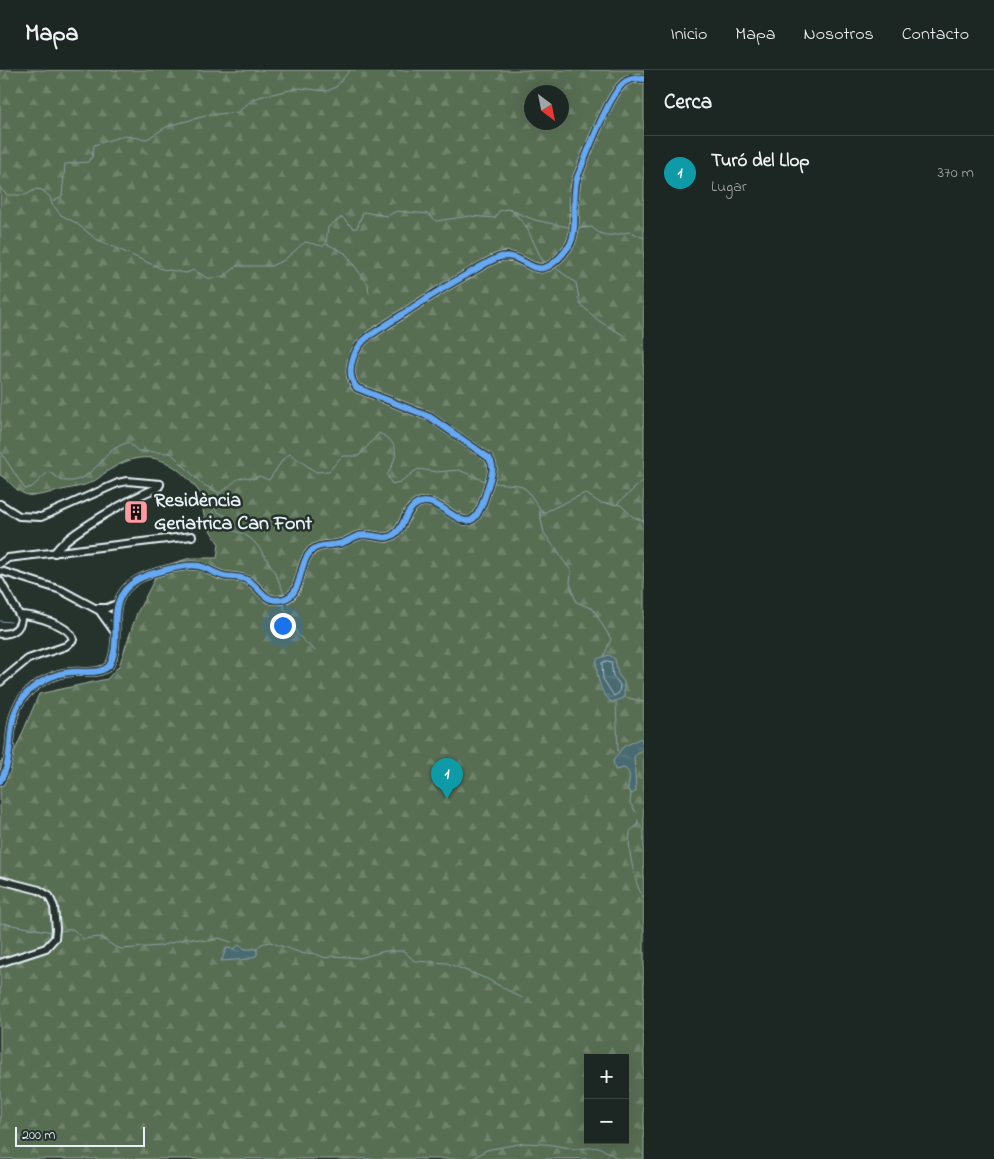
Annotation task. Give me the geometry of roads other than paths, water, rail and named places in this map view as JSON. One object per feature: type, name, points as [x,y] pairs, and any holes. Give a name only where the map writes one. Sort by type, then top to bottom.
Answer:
[{"type":"street","points":[[0,781],[6,767],[14,715],[20,701],[36,686],[56,676],[72,672],[98,672],[107,668],[113,657],[117,604],[125,591],[137,580],[166,571],[195,566],[225,576],[245,579],[266,597],[274,600],[289,596],[298,586],[306,557],[318,547],[342,544],[360,535],[390,537],[399,531],[412,507],[420,502],[436,503],[460,520],[470,520],[479,512],[493,468],[486,455],[430,417],[356,388],[350,377],[351,367],[360,345],[366,338],[450,284],[492,260],[510,257],[533,268],[550,264],[570,244],[573,228],[574,191],[577,178],[612,98],[625,82],[633,78],[644,79]]},
{"type":"street","points":[[0,504],[23,518],[42,518],[118,483],[127,481],[160,484],[158,488],[119,507],[84,528],[58,546],[55,553]]},
{"type":"street","points":[[115,619],[61,590],[0,568],[8,558],[192,536]]},
{"type":"street","points":[[0,581],[20,615],[20,623],[17,629],[8,634],[0,634]]},
{"type":"street","points":[[94,607],[107,608],[117,604]]},
{"type":"street","points":[[94,607],[114,631]]},
{"type":"street","points":[[0,682],[28,659],[66,646],[73,640],[71,634],[60,626],[20,615]]},
{"type":"street","points":[[0,880],[39,890],[49,896],[54,907],[56,929],[55,938],[46,948],[0,963]]},
{"type":"water","points":[[609,655],[615,659],[618,674],[624,682],[624,698],[612,702],[601,689],[597,670],[597,659]]},
{"type":"water","points":[[641,738],[644,748],[634,757],[636,791],[632,794],[628,790],[629,777],[627,770],[624,768],[615,770],[613,761],[623,747]]},
{"type":"water","points":[[239,945],[245,949],[257,949],[257,955],[249,959],[221,961],[227,948],[234,949]]},
{"type":"waterway","points":[[53,201],[62,196],[65,164],[88,162],[92,157],[94,145],[123,136],[147,139],[168,126],[209,115],[238,112],[252,100],[259,97],[299,88],[327,91],[336,87],[350,70]]},
{"type":"waterway","points":[[0,188],[7,195],[26,195],[36,189],[42,190],[50,197],[52,204],[61,215],[76,223],[96,239],[162,269],[186,273],[194,270],[207,278],[225,276],[237,266],[271,266],[284,260],[305,242],[323,246],[326,244],[328,227],[342,217],[353,228],[357,228],[363,212],[387,216],[397,211],[428,214],[436,221],[470,216],[495,218],[499,211],[508,209],[535,220],[572,228]]},
{"type":"waterway","points":[[513,212],[526,226],[542,260],[547,263]]},
{"type":"waterway","points":[[576,228],[592,227],[605,235],[630,232],[644,238]]},
{"type":"waterway","points":[[327,244],[345,253],[368,284],[369,293]]},
{"type":"waterway","points":[[553,266],[576,283],[580,304],[599,321],[623,335]]},
{"type":"waterway","points":[[219,493],[238,479],[247,477],[253,479],[259,476],[269,480],[284,458],[290,454],[316,472],[329,471],[342,456],[359,456],[379,433],[386,437],[394,447],[395,457],[387,475],[392,484],[400,482],[418,469],[437,472],[459,470],[487,482]]},
{"type":"waterway","points":[[0,451],[25,489],[32,487],[48,472],[61,480],[77,480],[95,468],[116,447],[128,442],[138,451],[171,453],[202,484],[219,493],[214,504],[216,511],[226,516],[232,530],[248,537],[259,548],[275,574],[284,596]]},
{"type":"waterway","points":[[617,504],[644,480]]},
{"type":"waterway","points":[[493,483],[519,485],[527,490],[543,513],[585,493],[600,503],[621,505],[633,517],[644,521]]},
{"type":"waterway","points":[[539,510],[544,533],[571,571],[570,583],[576,602],[593,609],[611,639],[604,656]]},
{"type":"waterway","points":[[284,603],[284,609],[293,620],[297,634],[315,651]]},
{"type":"waterway","points":[[0,621],[11,622]]},
{"type":"waterway","points":[[625,697],[644,702]]},
{"type":"waterway","points":[[616,701],[618,751]]},
{"type":"waterway","points":[[631,793],[630,803],[636,812]]},
{"type":"waterway","points":[[638,820],[637,826],[630,832],[629,840],[632,867],[644,898]]},
{"type":"waterway","points":[[0,923],[53,932]]},
{"type":"waterway","points":[[60,931],[73,929],[83,939],[100,937],[115,947],[122,949],[160,946],[188,938],[207,941],[219,938],[231,942]]},
{"type":"waterway","points":[[256,950],[261,944],[270,942],[304,954],[313,953],[326,958],[333,956],[360,958],[385,951],[404,951],[414,961],[447,963],[487,979],[522,998]]},
{"type":"waterway","points":[[473,1159],[486,1150],[524,1143],[546,1144],[576,1149],[599,1147],[619,1159]]},
{"type":"place","name":"Residència Geriatrica Can Font","points":[[136,512]]},
{"type":"place","name":"Turó del Llop","points":[[447,799]]}]
